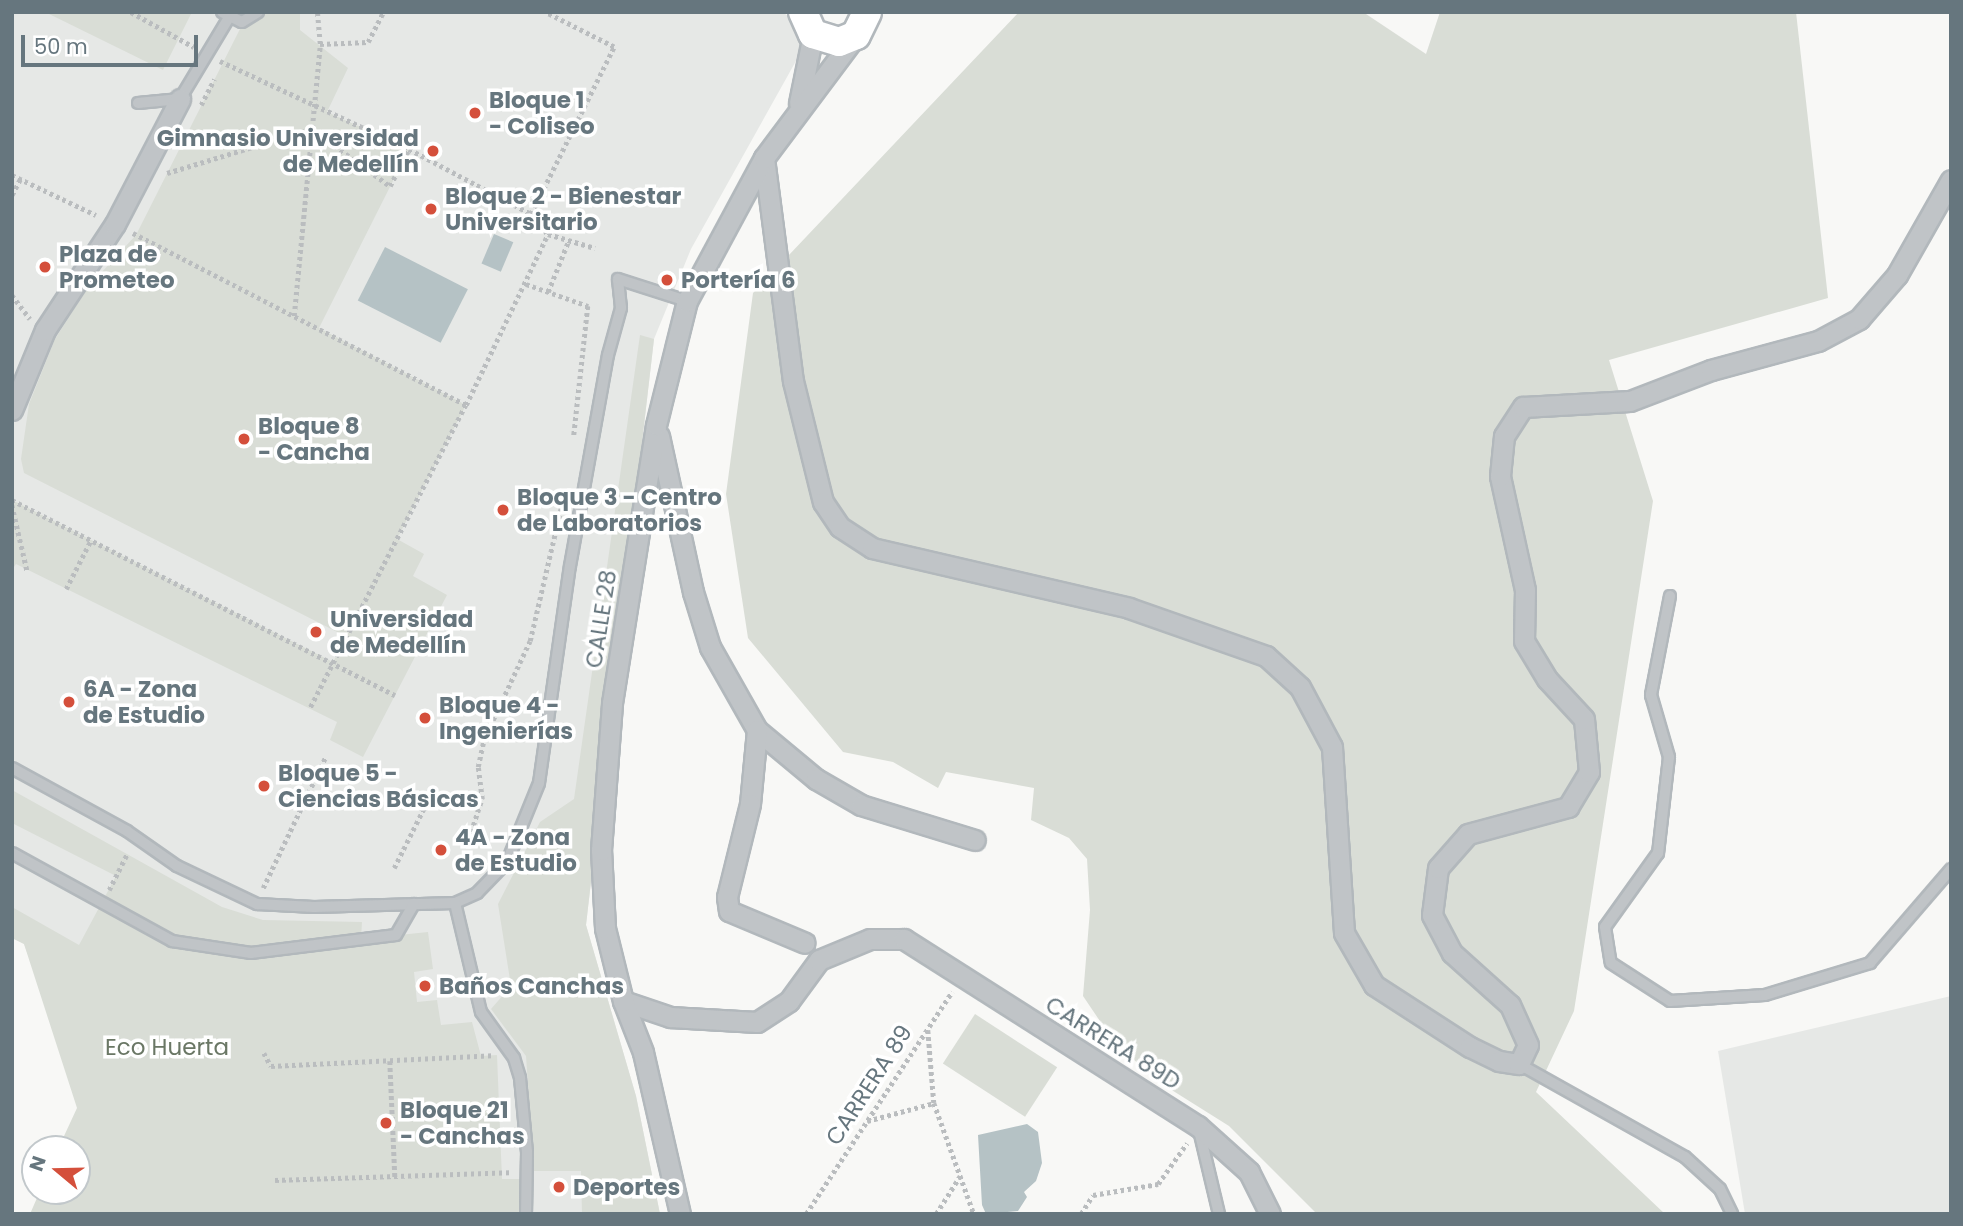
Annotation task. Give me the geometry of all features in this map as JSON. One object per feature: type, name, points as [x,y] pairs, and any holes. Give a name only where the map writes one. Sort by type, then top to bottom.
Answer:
[{"type":"street","points":[[804,19],[839,42],[865,19]]},
{"type":"street","points":[[792,120],[802,96],[804,19]]},
{"type":"street","name":"CALLE 28","points":[[680,1214],[643,1052],[623,1001],[605,928],[601,850],[612,702],[656,425],[687,302],[764,158],[865,19]]},
{"type":"street","points":[[12,410],[45,330],[115,224],[180,99]]},
{"type":"street","points":[[764,158],[793,381],[823,502],[840,527],[872,548],[1129,608],[1266,656],[1300,687],[1332,747],[1344,933],[1374,985],[1471,1047],[1499,1061],[1519,1064],[1528,1045],[1510,1005],[1452,953],[1432,915],[1438,868],[1468,834],[1568,807],[1589,772],[1584,719],[1547,679],[1524,641],[1525,590],[1500,475],[1504,436],[1523,407],[1630,401],[1711,370],[1818,341],[1859,319],[1896,275],[1951,180]]},
{"type":"street","points":[[656,425],[692,592],[710,647],[757,730],[816,779],[861,805],[975,839]]},
{"type":"street","points":[[757,730],[750,804],[727,897],[729,911],[805,943]]},
{"type":"street","name":"CARRERA 89D","points":[[623,1001],[670,1017],[757,1022],[789,1001],[819,960],[870,939],[904,939],[1198,1126],[1249,1172],[1270,1214]]},
{"type":"lane","points":[[138,103],[180,99],[225,16],[242,22],[258,12]]},
{"type":"lane","points":[[12,768],[127,831],[177,866],[257,904],[314,907],[455,903],[488,885],[507,862],[539,783],[570,566],[608,355],[621,308],[618,279],[687,302]]},
{"type":"lane","points":[[1670,596],[1651,695],[1669,757],[1658,853],[1605,927],[1611,963],[1670,1001],[1765,995],[1870,963],[1951,869]]},
{"type":"lane","points":[[12,853],[172,941],[251,953],[396,935],[414,904]]},
{"type":"lane","points":[[455,903],[481,1012],[514,1058],[520,1078],[526,1214]]},
{"type":"lane","points":[[1519,1064],[1685,1157],[1720,1189],[1732,1214]]},
{"type":"lane","points":[[1198,1126],[1219,1214]]},
{"type":"path","points":[[295,316],[320,44],[317,12]]},
{"type":"path","points":[[320,44],[368,42],[383,12]]},
{"type":"path","points":[[531,214],[614,47],[545,12]]},
{"type":"path","points":[[200,108],[224,59]]},
{"type":"path","points":[[315,106],[409,149],[531,214],[548,234],[595,248]]},
{"type":"path","points":[[312,128],[390,186],[409,149]]},
{"type":"path","points":[[172,163],[167,173],[312,128]]},
{"type":"path","points":[[12,175],[115,224]]},
{"type":"path","points":[[12,194],[20,179]]},
{"type":"path","points":[[310,709],[466,405],[548,234]]},
{"type":"path","points":[[136,235],[466,405]]},
{"type":"path","points":[[548,292],[568,242]]},
{"type":"path","points":[[526,284],[588,306],[573,449]]},
{"type":"path","points":[[12,295],[26,316],[45,330]]},
{"type":"path","points":[[457,844],[471,832],[482,799],[478,767],[484,739],[530,641],[565,492]]},
{"type":"path","points":[[12,502],[395,695]]},
{"type":"path","points":[[12,502],[27,570]]},
{"type":"path","points":[[66,590],[91,540]]},
{"type":"path","points":[[464,730],[484,739]]},
{"type":"path","points":[[263,888],[326,757]]},
{"type":"path","points":[[394,868],[424,808]]},
{"type":"path","points":[[102,903],[127,854]]},
{"type":"path","name":"CARRERA 89","points":[[806,1214],[963,977]]},
{"type":"path","points":[[928,1028],[934,1103],[974,1214]]},
{"type":"path","points":[[264,1053],[271,1066],[498,1055]]},
{"type":"path","points":[[390,1061],[395,1177]]},
{"type":"path","points":[[866,1122],[934,1103]]},
{"type":"path","points":[[1080,1214],[1093,1195],[1158,1184],[1198,1126]]},
{"type":"path","points":[[275,1180],[526,1171]]},
{"type":"path","points":[[936,1214],[960,1176]]},
{"type":"shaded area","name":"Universidad de Medellín","points":[[12,12],[782,12],[798,22],[801,52],[691,249],[654,339],[586,925],[636,1096],[660,1214],[35,1214],[51,1205],[91,1205],[91,1135],[80,1135],[86,1104],[24,944],[12,938]]},
{"type":"shaded area","points":[[494,234],[513,242],[501,272],[481,263]]},
{"type":"shaded area","points":[[385,247],[468,289],[441,343],[358,300]]},
{"type":"shaded area","points":[[1951,996],[1951,1214],[1745,1214],[1718,1051]]},
{"type":"shaded area","points":[[1027,1124],[1038,1132],[1042,1163],[1036,1181],[1024,1192],[1027,1197],[1018,1211],[986,1214],[982,1205],[978,1135]]},
{"type":"green space","points":[[45,12],[192,12],[163,70]]},
{"type":"green space","points":[[259,12],[300,12],[300,30],[348,68],[327,112],[409,149],[319,328],[466,405],[397,539],[424,554],[413,576],[447,595],[363,757],[330,740],[337,722],[16,564],[12,570],[12,500],[333,662],[347,637],[24,473],[21,459],[29,404],[55,339],[89,286],[136,235],[243,23]]},
{"type":"green space","points":[[1019,12],[1363,12],[1426,54],[1440,12],[1796,12],[1828,298],[1609,360],[1653,501],[1574,1011],[1536,1092],[1665,1214],[1317,1214],[1229,1126],[1151,1077],[1108,1033],[1083,996],[1090,910],[1087,859],[1069,838],[1031,820],[1034,788],[946,772],[938,788],[893,762],[843,752],[748,638],[726,494],[753,293]]},
{"type":"green space","points":[[640,335],[654,339],[586,925],[636,1096],[660,1214],[582,1214],[581,1171],[534,1171],[526,1056],[491,1009],[511,986],[498,904],[540,822],[574,799]]},
{"type":"green space","name":"Eco Huerta","points":[[12,790],[222,907],[263,920],[362,922],[361,939],[428,932],[433,969],[414,972],[417,1002],[437,1000],[441,1025],[472,1022],[481,1056],[497,1055],[502,1179],[521,1179],[522,1214],[30,1214],[34,1205],[91,1205],[91,1135],[64,1135],[77,1108],[24,944],[12,938],[12,907],[79,945],[116,876],[12,823]]},
{"type":"green space","points":[[975,1014],[1057,1067],[1025,1117],[943,1063]]},
{"type":"place","name":"Bloque 1 - Coliseo","points":[[475,113]]},
{"type":"place","name":"Gimnasio Universidad de Medellín","points":[[433,151]]},
{"type":"place","name":"Bloque 2 - Bienestar Universitario","points":[[431,209]]},
{"type":"place","name":"Plaza de Prometeo","points":[[45,267]]},
{"type":"place","name":"Portería 6","points":[[667,280]]},
{"type":"place","name":"Bloque 8 - Cancha","points":[[244,439]]},
{"type":"place","name":"Bloque 3 - Centro de Laboratorios","points":[[503,510]]},
{"type":"place","name":"Universidad de Medellín","points":[[316,632]]},
{"type":"place","name":"6A - Zona de Estudio","points":[[69,702]]},
{"type":"place","name":"Bloque 4 - Ingenierías","points":[[425,718]]},
{"type":"place","name":"Bloque 5 - Ciencias Básicas","points":[[264,786]]},
{"type":"place","name":"4A - Zona de Estudio","points":[[441,850]]},
{"type":"place","name":"Baños Canchas","points":[[425,986]]},
{"type":"place","name":"Bloque 21 - Canchas","points":[[386,1123]]},
{"type":"place","name":"Deportes","points":[[559,1187]]}]
